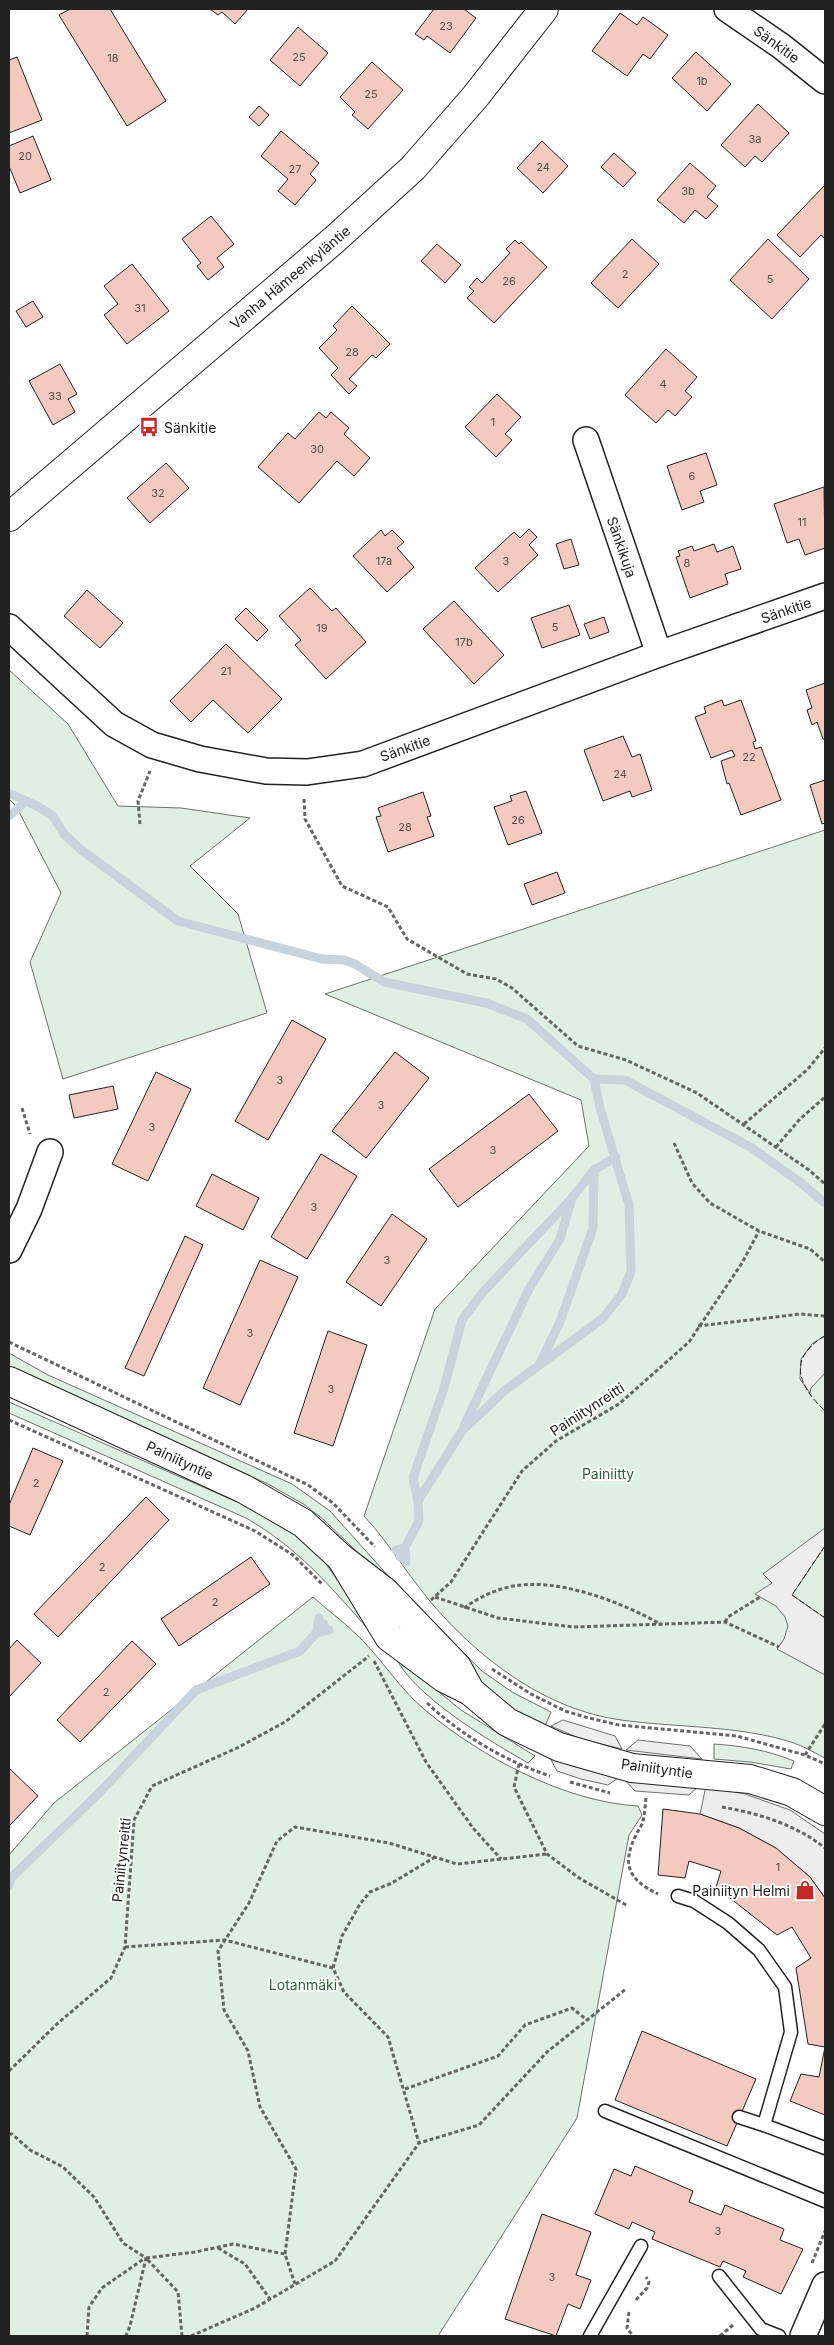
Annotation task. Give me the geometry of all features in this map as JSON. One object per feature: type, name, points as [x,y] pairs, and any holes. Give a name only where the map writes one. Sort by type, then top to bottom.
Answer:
[{"type":"street","name":"Vanha Hämeenkyläntie","points":[[9,517],[334,240],[413,168],[475,97],[544,9]]},
{"type":"street","name":"Sänkitie","points":[[727,9],[781,46],[825,81]]},
{"type":"street","name":"Sänkikuja","points":[[586,440],[659,654]]},
{"type":"street","name":"Sänkitie","points":[[9,627],[114,724],[160,747],[200,759],[266,771],[302,772],[363,764],[659,654],[825,596]]},
{"type":"street","points":[[9,1250],[29,1209],[50,1152]]},
{"type":"street","name":"Painiityntie","points":[[9,1381],[244,1490],[303,1523],[341,1558],[384,1591],[457,1667],[470,1691],[507,1722],[559,1747],[632,1768],[750,1778],[792,1792],[825,1810]]},
{"type":"street","points":[[803,2336],[825,2285]]},
{"type":"lane","points":[[678,1896],[694,1901],[728,1923],[753,1944],[784,1987],[791,2032],[764,2125]]},
{"type":"lane","points":[[605,2111],[825,2200]]},
{"type":"lane","points":[[739,2117],[825,2148]]},
{"type":"lane","points":[[590,2336],[641,2246]]},
{"type":"lane","points":[[719,2276],[761,2328],[780,2336]]},
{"type":"path","points":[[140,824],[138,801],[160,747]]},
{"type":"path","points":[[302,772],[305,819],[342,886],[388,907],[407,939],[467,974],[496,979],[512,988],[578,1046],[626,1060],[688,1089],[744,1124],[825,1184]]},
{"type":"path","points":[[744,1124],[808,1069],[825,1048]]},
{"type":"path","points":[[776,1147],[800,1119],[825,1097]]},
{"type":"path","points":[[674,1144],[692,1183],[710,1203],[759,1231],[810,1249],[825,1262]]},
{"type":"path","name":"Painiitynreitti","points":[[427,1604],[451,1582],[522,1471],[556,1442],[619,1404],[689,1342],[742,1263],[759,1231]]},
{"type":"path","points":[[698,1326],[800,1314],[825,1316]]},
{"type":"path","points":[[9,1342],[308,1485],[333,1503],[379,1551]]},
{"type":"path","points":[[9,1420],[255,1531],[293,1555],[329,1591]]},
{"type":"path","points":[[464,1608],[481,1596],[510,1587],[546,1585],[600,1597],[637,1611],[662,1626]]},
{"type":"path","points":[[435,1597],[498,1618],[574,1627],[662,1626],[725,1622],[779,1647]]},
{"type":"path","points":[[725,1622],[728,1617],[760,1597]]},
{"type":"path","name":"Painiitynreitti","points":[[9,2071],[57,2024],[111,1978],[125,1947],[134,1820],[152,1786],[237,1748],[285,1722],[375,1651]]},
{"type":"path","points":[[370,1655],[426,1762],[473,1828],[501,1860]]},
{"type":"path","points":[[486,1665],[531,1694],[585,1718],[619,1725],[737,1736],[805,1755],[825,1764]]},
{"type":"path","points":[[805,1755],[825,1724]]},
{"type":"path","points":[[519,1764],[514,1787],[547,1854],[579,1878],[628,1906]]},
{"type":"path","points":[[646,1796],[643,1822],[630,1849],[629,1860],[633,1879],[644,1888],[658,1894],[678,1896]]},
{"type":"path","points":[[295,2284],[285,2254],[296,2170],[260,2107],[248,2051],[224,2010],[218,1951],[249,1903],[277,1841],[295,1826],[389,1843],[457,1864],[547,1854]]},
{"type":"path","points":[[419,2143],[405,2089],[388,2037],[344,1992],[333,1968],[342,1936],[360,1904],[370,1892],[392,1883],[435,1857]]},
{"type":"path","points":[[125,1947],[225,1940],[333,1968]]},
{"type":"path","points":[[191,2336],[255,2308],[335,2261],[419,2143],[479,2125],[547,2052],[626,1989]]},
{"type":"path","points":[[405,2089],[498,2056],[524,2026],[572,2008],[588,2020]]},
{"type":"path","points":[[9,2134],[12,2134],[30,2150],[63,2167],[94,2197],[123,2244],[146,2258],[178,2292],[182,2336]]},
{"type":"path","points":[[87,2336],[89,2307],[102,2288],[146,2258],[233,2244],[285,2254]]},
{"type":"path","points":[[217,2248],[246,2264],[270,2299]]},
{"type":"path","points":[[126,2336],[146,2258]]},
{"type":"green space","points":[[9,670],[68,724],[118,806],[181,808],[250,818],[190,866],[238,914],[267,1013],[63,1079],[30,962],[61,893],[16,806],[9,799]]},
{"type":"green space","name":"Painiitty","points":[[825,830],[825,1758],[798,1745],[773,1737],[730,1730],[621,1720],[567,1706],[542,1694],[495,1664],[453,1626],[425,1595],[364,1516],[435,1309],[589,1146],[581,1100],[325,994]]},
{"type":"green space","points":[[9,1353],[48,1375],[292,1484],[330,1511],[408,1598],[406,1599],[324,1520],[305,1505],[270,1485],[198,1452],[9,1371]]},
{"type":"green space","points":[[9,1402],[251,1508],[290,1530],[326,1564],[371,1628],[368,1629],[312,1568],[282,1542],[246,1518],[9,1413]]},
{"type":"green space","name":"Lotanmäki","points":[[313,1597],[372,1650],[417,1703],[472,1744],[525,1774],[553,1786],[610,1803],[638,1806],[642,1815],[629,1835],[577,2118],[438,2336],[9,2336],[9,1855],[54,1803]]},
{"type":"green space","points":[[432,1622],[482,1671],[512,1692],[551,1712],[545,1726],[500,1702],[474,1680]]},
{"type":"green space","points":[[395,1656],[461,1710],[535,1756],[528,1763],[454,1716],[418,1686],[404,1671]]},
{"type":"green space","points":[[714,1744],[754,1749],[794,1761],[791,1769],[750,1762],[714,1759]]},
{"type":"shaded area","points":[[825,1336],[825,1373],[811,1388],[810,1393],[800,1379],[801,1359],[813,1343]]},
{"type":"shaded area","points":[[825,1528],[825,1546],[792,1595],[825,1618],[825,1675],[777,1649],[784,1639],[788,1626],[785,1617],[776,1606],[755,1594],[772,1583],[763,1574]]},
{"type":"shaded area","points":[[563,1720],[615,1736],[622,1749],[581,1739],[551,1726]]},
{"type":"shaded area","points":[[638,1740],[690,1746],[702,1759],[626,1750]]},
{"type":"shaded area","points":[[550,1758],[618,1778],[608,1785],[581,1779],[557,1771]]},
{"type":"shaded area","points":[[625,1780],[700,1785],[689,1795],[635,1791]]},
{"type":"shaded area","points":[[706,1786],[745,1794],[790,1810],[825,1834],[825,1898],[810,1877],[776,1848],[739,1828],[700,1814]]},
{"type":"building","points":[[70,9],[110,9],[166,101],[127,126],[59,15]]},
{"type":"building","points":[[210,9],[248,9],[235,24],[222,12],[218,15]]},
{"type":"building","points":[[434,9],[464,9],[476,18],[450,53],[427,36],[424,40],[415,34]]},
{"type":"building","points":[[620,13],[637,25],[643,17],[668,35],[650,59],[643,54],[627,76],[592,51]]},
{"type":"building","points":[[298,27],[328,53],[300,86],[270,60]]},
{"type":"building","points":[[696,52],[731,84],[707,111],[672,78]]},
{"type":"building","points":[[17,57],[42,120],[9,133],[9,60]]},
{"type":"building","points":[[372,62],[403,90],[368,129],[352,115],[355,112],[340,97]]},
{"type":"building","points":[[758,104],[789,133],[762,162],[755,156],[745,167],[721,145]]},
{"type":"building","points":[[259,106],[269,115],[259,126],[249,117]]},
{"type":"building","points":[[281,131],[319,163],[310,174],[316,180],[295,205],[278,191],[288,179],[261,156]]},
{"type":"building","points":[[33,136],[51,180],[20,193],[9,166],[9,146]]},
{"type":"building","points":[[542,141],[568,166],[543,193],[517,168]]},
{"type":"building","points":[[614,153],[636,173],[623,187],[601,167]]},
{"type":"building","points":[[690,163],[716,186],[707,197],[718,206],[706,219],[695,210],[684,223],[657,200]]},
{"type":"building","points":[[825,185],[825,239],[821,235],[800,257],[777,235]]},
{"type":"building","points":[[211,216],[234,244],[217,258],[224,267],[208,280],[197,266],[201,263],[182,239]]},
{"type":"building","points":[[632,239],[659,264],[618,308],[591,283]]},
{"type":"building","points":[[768,239],[809,279],[772,319],[730,280]]},
{"type":"building","points":[[515,240],[519,244],[521,242],[547,267],[494,323],[467,298],[474,291],[469,287],[477,278],[482,283],[510,253],[506,249]]},
{"type":"building","points":[[437,244],[461,265],[445,283],[421,261]]},
{"type":"building","points":[[132,264],[169,311],[127,344],[104,315],[118,304],[104,286]]},
{"type":"building","points":[[33,301],[43,317],[26,327],[16,311]]},
{"type":"building","points":[[352,306],[390,344],[376,358],[372,355],[349,379],[357,386],[349,394],[331,375],[338,368],[319,348],[337,330],[333,326]]},
{"type":"building","points":[[666,349],[697,377],[685,391],[692,397],[675,416],[668,410],[656,423],[625,395]]},
{"type":"building","points":[[60,364],[77,394],[68,399],[75,412],[53,425],[29,381]]},
{"type":"building","points":[[497,394],[521,417],[505,434],[512,440],[496,457],[465,427]]},
{"type":"building","points":[[319,412],[326,418],[331,412],[349,428],[344,434],[370,458],[354,476],[337,461],[299,503],[258,467],[288,433],[295,439]]},
{"type":"building","points":[[706,453],[717,485],[700,491],[704,502],[682,510],[667,466]]},
{"type":"building","points":[[166,463],[189,488],[150,523],[127,498]]},
{"type":"building","points":[[824,487],[825,548],[805,555],[799,539],[787,543],[774,504]]},
{"type":"building","points":[[529,529],[537,537],[529,545],[538,555],[498,592],[475,568],[514,532],[520,538]]},
{"type":"building","points":[[381,530],[385,536],[392,530],[404,542],[397,548],[414,567],[387,592],[353,556]]},
{"type":"building","points":[[571,539],[579,565],[564,569],[556,544]]},
{"type":"building","points":[[714,544],[717,552],[733,546],[741,569],[725,574],[728,584],[690,598],[676,557],[680,556],[678,551],[692,546],[694,551]]},
{"type":"building","points":[[310,588],[332,611],[336,608],[366,642],[326,679],[295,645],[301,640],[279,616]]},
{"type":"building","points":[[87,590],[123,623],[100,648],[64,616]]},
{"type":"building","points":[[454,601],[504,655],[474,684],[423,629]]},
{"type":"building","points":[[569,605],[580,635],[542,648],[531,618]]},
{"type":"building","points":[[246,608],[268,630],[257,641],[235,619]]},
{"type":"building","points":[[604,617],[609,632],[590,639],[584,624]]},
{"type":"building","points":[[226,644],[282,699],[248,733],[213,700],[191,722],[170,701]]},
{"type":"building","points":[[825,683],[825,739],[823,739],[817,722],[812,725],[807,710],[812,708],[806,690]]},
{"type":"building","points":[[722,700],[724,706],[741,700],[756,741],[753,742],[755,749],[761,747],[781,800],[741,815],[729,783],[727,784],[721,761],[735,756],[732,750],[711,758],[695,717],[706,713],[704,707]]},
{"type":"building","points":[[623,736],[632,757],[640,754],[652,790],[632,797],[630,791],[603,801],[584,750]]},
{"type":"building","points":[[825,780],[825,823],[822,824],[810,785]]},
{"type":"building","points":[[526,791],[542,833],[508,845],[494,807],[512,801],[510,796]]},
{"type":"building","points":[[423,792],[431,816],[427,817],[434,836],[388,852],[376,817],[381,816],[378,808]]},
{"type":"building","points":[[557,872],[565,893],[532,905],[524,884]]},
{"type":"building","points":[[292,1020],[326,1039],[268,1140],[235,1121]]},
{"type":"building","points":[[395,1052],[429,1078],[366,1158],[332,1131]]},
{"type":"building","points":[[156,1072],[191,1089],[148,1181],[112,1164]]},
{"type":"building","points":[[113,1086],[118,1109],[74,1118],[69,1095]]},
{"type":"building","points":[[529,1094],[558,1131],[458,1207],[429,1169]]},
{"type":"building","points":[[321,1154],[357,1176],[307,1259],[271,1237]]},
{"type":"building","points":[[212,1174],[259,1198],[243,1230],[196,1206]]},
{"type":"building","points":[[392,1214],[427,1239],[381,1306],[346,1282]]},
{"type":"building","points":[[185,1236],[203,1245],[144,1376],[125,1368]]},
{"type":"building","points":[[260,1260],[298,1277],[240,1405],[203,1388]]},
{"type":"building","points":[[328,1331],[367,1345],[333,1446],[294,1433]]},
{"type":"building","points":[[33,1448],[63,1461],[30,1535],[9,1526],[9,1505]]},
{"type":"building","points":[[146,1497],[169,1520],[58,1637],[34,1614]]},
{"type":"building","points":[[251,1557],[270,1584],[179,1646],[161,1619]]},
{"type":"building","points":[[17,1640],[41,1663],[9,1697],[9,1649]]},
{"type":"building","points":[[132,1641],[156,1664],[80,1742],[57,1720]]},
{"type":"building","points":[[9,1768],[38,1796],[9,1826]]},
{"type":"building","points":[[663,1809],[700,1814],[739,1828],[776,1848],[810,1877],[825,1898],[825,2047],[808,2044],[796,1968],[811,1958],[792,1927],[777,1935],[716,1887],[721,1871],[689,1861],[685,1878],[658,1875]]},
{"type":"building","points":[[642,2031],[756,2079],[727,2146],[615,2100]]},
{"type":"building","points":[[825,2047],[825,2115],[790,2101],[801,2074],[819,2077]]},
{"type":"building","points":[[635,2166],[693,2191],[689,2202],[721,2215],[725,2205],[784,2229],[780,2240],[803,2249],[781,2294],[743,2277],[746,2271],[723,2261],[720,2267],[652,2239],[655,2232],[632,2222],[629,2229],[595,2214],[614,2169],[631,2176]]},
{"type":"building","points":[[542,2214],[591,2232],[576,2275],[591,2280],[580,2309],[568,2304],[556,2336],[505,2319]]},
{"type":"waterway","points":[[9,793],[53,816],[64,834],[80,849],[178,921],[322,959],[344,960],[355,964],[384,982],[486,1003],[527,1019],[594,1079],[600,1108],[629,1205],[631,1272],[622,1294],[602,1319],[504,1391],[462,1431],[418,1501],[419,1521],[400,1557]]},
{"type":"waterway","points":[[9,816],[26,801]]},
{"type":"waterway","points":[[594,1079],[625,1080],[752,1148],[801,1183],[825,1203]]},
{"type":"waterway","points":[[464,1426],[529,1289],[560,1239],[572,1198],[594,1170],[616,1157]]},
{"type":"waterway","points":[[540,1363],[560,1322],[593,1228],[594,1170]]},
{"type":"waterway","points":[[418,1501],[413,1478],[444,1388],[462,1320],[483,1292],[572,1198]]},
{"type":"waterway","points":[[396,1550],[405,1548],[406,1562]]},
{"type":"waterway","points":[[319,1618],[317,1633],[329,1630]]},
{"type":"waterway","points":[[9,1885],[11,1878],[100,1792],[196,1690],[300,1651],[324,1624]]},
{"type":"fence","points":[[825,1336],[815,1342],[807,1351],[800,1367],[801,1375],[808,1391],[825,1411]]},
{"type":"fence","points":[[825,1546],[792,1595],[825,1618]]},
{"type":"place","name":"Sänkitie","points":[[149,427]]},
{"type":"place","name":"Painiityn Helmi","points":[[805,1890]]}]
